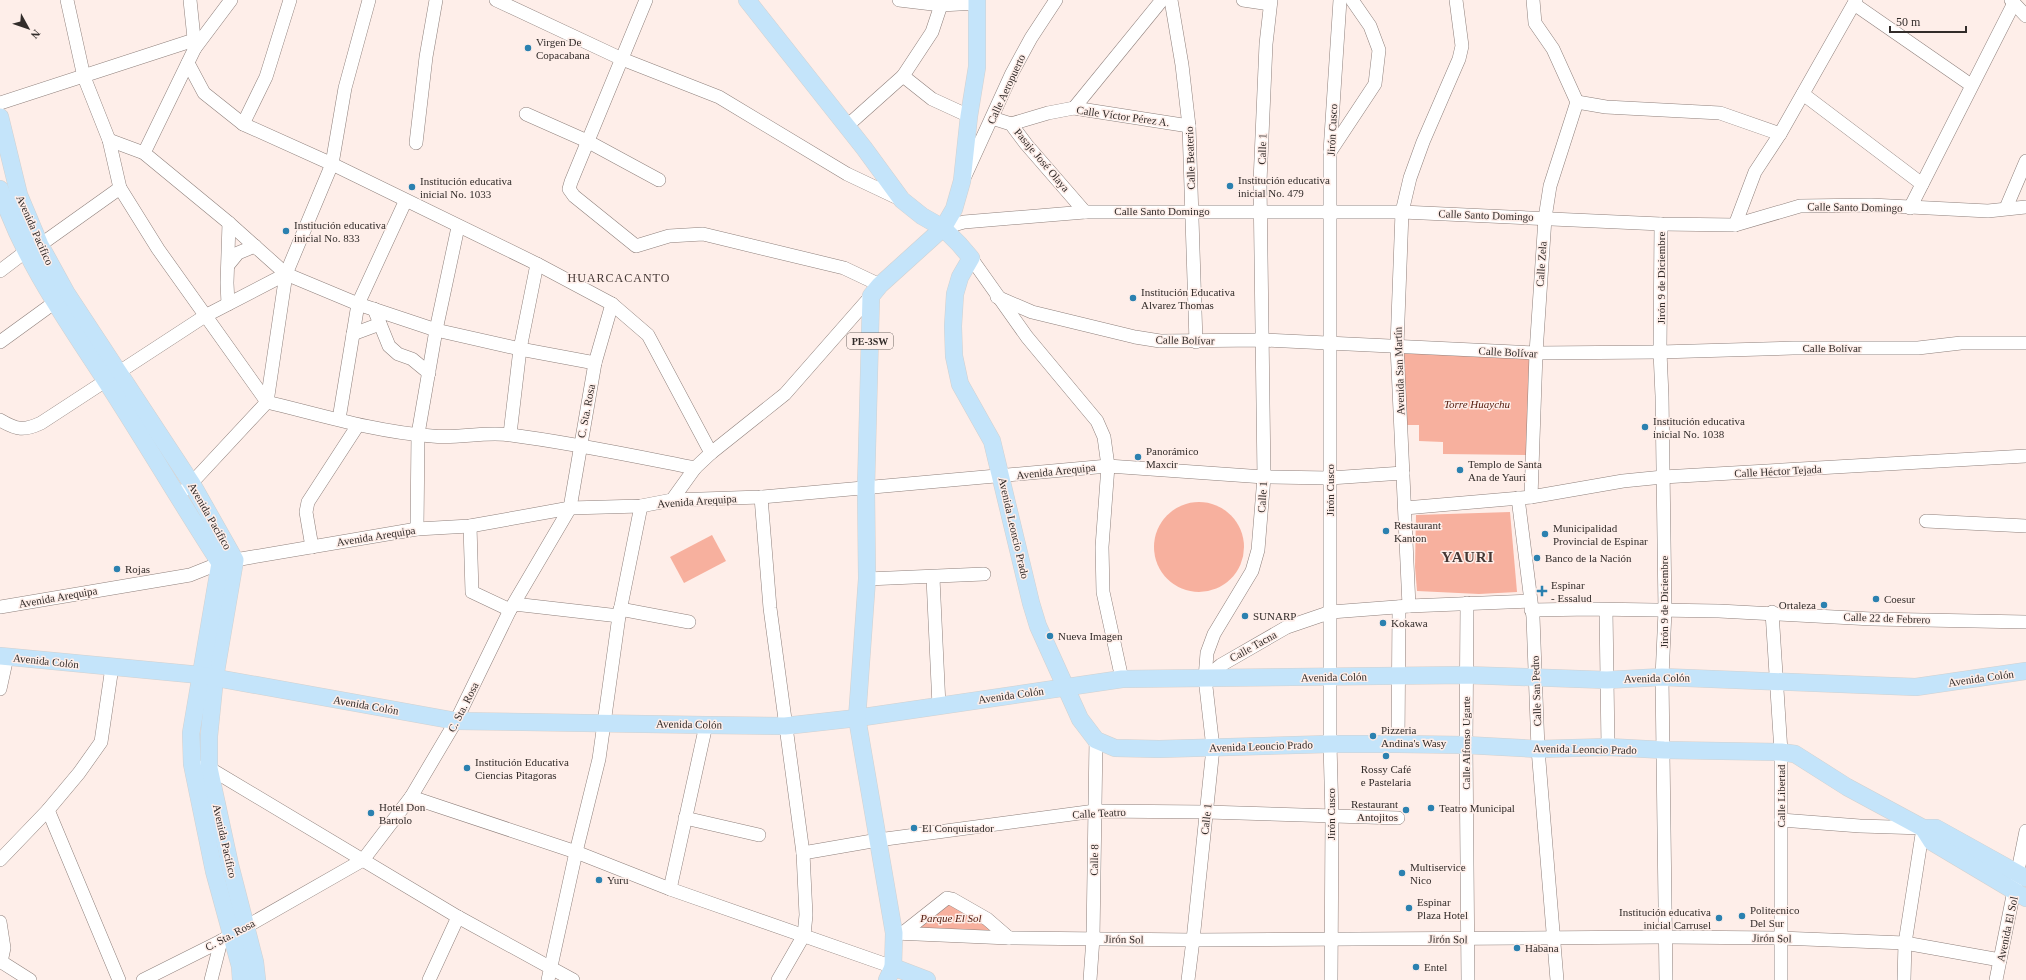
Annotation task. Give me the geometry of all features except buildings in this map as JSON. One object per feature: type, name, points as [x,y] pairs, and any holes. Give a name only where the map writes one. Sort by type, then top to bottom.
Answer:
[{"type":"main road","points":[[751,1],[902,200],[922,216],[943,228],[960,244],[971,258]]},
{"type":"main road","points":[[876,291],[943,228],[954,209],[962,181],[969,116],[977,67],[977,2]]},
{"type":"main road","name":"Avenida Pacifico","points":[[0,117],[7,182],[32,248]]},
{"type":"main road","name":"Avenida Pacifico","points":[[0,189],[61,298],[112,378],[177,496],[228,561]]},
{"type":"main road","name":"Avenida Leoncio Prado","points":[[971,258],[960,277],[955,294],[953,326],[954,356],[960,384],[992,441],[1002,476],[1031,603],[1038,626],[1080,719],[1096,740],[1115,748],[1159,749],[1330,744],[1466,744],[1538,749],[1608,747],[1664,750],[1782,752],[1795,754],[1847,787],[1923,828],[1936,828],[2022,876]]},
{"type":"main road","name":"PE-3SW","points":[[857,718],[867,579],[866,488],[876,291]]},
{"type":"main road","name":"Avenida Pacifico","points":[[112,378],[192,484],[228,561],[208,676],[190,733],[192,764],[226,938],[240,966],[241,980]]},
{"type":"main road","name":"Avenida Colón","points":[[4,656],[208,676],[456,721],[785,726],[857,718],[1122,679],[1331,678],[1466,675],[1607,680],[1662,677],[1777,680],[1916,687],[2026,671]]},
{"type":"main road","name":"Avenida Pacifico","points":[[208,676],[209,768],[230,865],[255,962],[257,980]]},
{"type":"main road","points":[[857,718],[878,840],[899,932],[890,973],[927,980]]},
{"type":"main road","name":"Avenida Leoncio Prado","points":[[1923,828],[1932,842],[2020,895]]},
{"type":"main road","points":[[214,871],[230,865]]},
{"type":"street","points":[[67,0],[84,77],[109,140],[120,188],[205,316],[267,402],[358,425],[434,437],[489,433],[510,434],[695,468]]},
{"type":"street","points":[[190,0],[194,44]]},
{"type":"street","points":[[144,153],[188,63],[194,44],[231,0]]},
{"type":"street","points":[[243,124],[266,77],[290,0]]},
{"type":"street","points":[[177,496],[192,484],[267,402],[286,274],[332,164],[345,88],[369,0]]},
{"type":"street","points":[[416,142],[426,57],[436,0]]},
{"type":"street","points":[[496,0],[622,59],[719,96],[847,174],[902,200]]},
{"type":"street","points":[[646,0],[587,141],[569,189],[574,196],[636,246],[669,236],[703,234],[844,268],[876,291],[785,394],[711,453],[695,468],[672,500]]},
{"type":"street","points":[[899,0],[941,5],[977,2]]},
{"type":"street","name":"Calle Aeropuerto","points":[[962,181],[1028,44],[1056,0]]},
{"type":"street","points":[[1074,108],[1162,0]]},
{"type":"street","name":"Calle Beaterio","points":[[1171,0],[1182,65],[1189,126],[1196,342]]},
{"type":"street","points":[[1243,0],[1270,2]]},
{"type":"street","name":"Jirón Cusco","points":[[1330,980],[1332,817],[1330,744],[1330,152],[1340,0]]},
{"type":"street","points":[[1330,152],[1375,84],[1379,50],[1370,26],[1352,0]]},
{"type":"street","name":"Avenida San Martín","points":[[1398,744],[1398,676],[1404,607],[1405,508],[1402,473],[1397,346],[1402,212],[1410,178],[1423,142],[1459,59],[1462,46],[1456,0]]},
{"type":"street","points":[[1533,0],[1535,23],[1553,49],[1577,102],[1606,107],[1720,113],[1780,134]]},
{"type":"street","points":[[1910,208],[2012,1],[2026,16]]},
{"type":"street","name":"Calle 1","points":[[1188,980],[1194,940],[1213,748],[1205,678],[1207,653],[1214,634],[1252,571],[1258,550],[1264,477],[1260,211],[1266,44],[1270,2]]},
{"type":"street","points":[[1735,225],[1755,172],[1780,134],[1855,2],[1971,85]]},
{"type":"street","points":[[847,126],[903,76],[932,32],[941,5]]},
{"type":"street","points":[[0,103],[194,44]]},
{"type":"street","points":[[188,63],[204,92],[243,124],[332,164],[406,202],[537,264],[612,304],[648,336],[711,453]]},
{"type":"street","points":[[903,76],[932,99],[969,116]]},
{"type":"street","points":[[1803,94],[1922,184]]},
{"type":"street","name":"Calle Zela","points":[[1531,496],[1536,353],[1545,218],[1550,186],[1577,102]]},
{"type":"street","name":"Calle Víctor Pérez A.","points":[[1011,124],[1048,113],[1074,108],[1189,126]]},
{"type":"street","points":[[526,114],[587,141],[659,180]]},
{"type":"street","name":"Pasaje José Olaya","points":[[992,118],[1011,124],[1026,144],[1085,212]]},
{"type":"street","points":[[109,140],[144,153],[229,223],[286,274],[358,304],[436,330],[520,349],[595,363]]},
{"type":"street","points":[[2006,208],[2026,161]]},
{"type":"street","points":[[0,271],[120,188]]},
{"type":"street","points":[[339,420],[358,304],[406,202]]},
{"type":"street","name":"Calle Santo Domingo","points":[[943,228],[964,222],[1085,212],[1402,212],[1661,224],[1735,225],[1800,206],[1871,205],[1988,211],[2026,207]]},
{"type":"street","points":[[228,304],[227,283],[229,264],[229,223]]},
{"type":"street","name":"Jirón 9 de Diciembre","points":[[1661,224],[1660,352],[1665,611],[1662,677],[1666,980]]},
{"type":"street","points":[[417,529],[418,434],[436,330],[458,227]]},
{"type":"street","points":[[229,264],[238,253],[255,246]]},
{"type":"street","points":[[971,258],[997,297],[1031,343],[1097,421],[1104,437],[1108,466],[1102,547],[1103,592],[1122,679]]},
{"type":"street","points":[[510,434],[520,349],[537,264]]},
{"type":"street","points":[[0,420],[12,428],[28,429],[41,423],[205,316],[286,274]]},
{"type":"street","name":"Calle Bolívar","points":[[997,297],[1032,312],[1135,337],[1160,341],[1196,342],[1263,340],[1536,353],[1660,352],[1793,348],[1918,348],[1961,343],[2026,342]]},
{"type":"street","points":[[0,342],[61,298]]},
{"type":"street","name":"C. Sta. Rosa","points":[[142,980],[226,938],[363,860],[411,797],[456,721],[512,607],[570,508],[595,363],[612,304]]},
{"type":"street","points":[[374,309],[389,346],[412,359],[429,373]]},
{"type":"street","points":[[353,334],[380,324]]},
{"type":"street","points":[[312,547],[306,512],[308,502],[358,425]]},
{"type":"street","name":"Calle Héctor Tejada","points":[[1518,498],[1623,481],[1663,477],[2026,456]]},
{"type":"street","name":"Avenida Arequipa","points":[[0,607],[190,575],[228,561],[417,529],[470,526],[570,508],[641,506],[672,500],[761,497],[1108,466],[1264,477],[1330,478],[1402,473]]},
{"type":"street","points":[[761,497],[770,608],[803,853],[806,915],[804,935],[778,980]]},
{"type":"street","points":[[1405,508],[1518,498]]},
{"type":"street","name":"Calle San Pedro","points":[[1518,498],[1531,606],[1536,678],[1538,749],[1555,938],[1557,980]]},
{"type":"street","points":[[548,980],[576,852],[599,759],[620,612],[641,506]]},
{"type":"street","points":[[1926,521],[2026,526]]},
{"type":"street","points":[[470,526],[472,592],[512,607],[620,612],[689,622]]},
{"type":"street","points":[[867,579],[933,578],[984,574]]},
{"type":"street","points":[[933,578],[939,706]]},
{"type":"street","name":"Calle Tacna","points":[[1205,678],[1221,665],[1287,627],[1331,612],[1467,603]]},
{"type":"street","name":"Calle 22 de Febrero","points":[[1467,603],[1606,610],[1772,612],[1872,619],[2026,622]]},
{"type":"street","name":"Calle Alfonso Ugarte","points":[[1467,603],[1466,744],[1468,980]]},
{"type":"street","points":[[1606,610],[1608,747]]},
{"type":"street","name":"Calle Libertad","points":[[1772,612],[1782,752],[1781,980]]},
{"type":"street","points":[[0,689],[4,656]]},
{"type":"street","points":[[0,860],[48,810],[79,773],[101,742],[112,667]]},
{"type":"street","points":[[670,889],[706,725]]},
{"type":"street","name":"Calle 8","points":[[1090,980],[1093,938],[1096,740]]},
{"type":"street","points":[[192,764],[209,768],[458,917],[573,980]]},
{"type":"street","points":[[411,797],[576,852],[670,889],[804,935],[890,973]]},
{"type":"street","points":[[48,810],[119,980]]},
{"type":"street","name":"Calle Teatro","points":[[803,853],[878,840],[1095,811],[1207,812],[1398,818]]},
{"type":"street","points":[[685,818],[759,836]]},
{"type":"street","points":[[1781,820],[1860,826],[1923,828],[1905,943],[1904,980]]},
{"type":"street","name":"Avenida El Sol","points":[[1996,980],[2000,960],[2020,895],[2026,831]]},
{"type":"street","points":[[899,932],[947,898],[952,899],[986,919],[1009,938]]},
{"type":"street","points":[[429,980],[458,917]]},
{"type":"street","points":[[0,922],[4,948],[1,962],[30,980]]},
{"type":"street","name":"Jirón Sol","points":[[899,932],[1009,938],[1194,940],[1666,937],[1780,938],[1905,943],[2000,960]]},
{"type":"street","points":[[211,980],[226,938]]},
{"type":"green space","name":"Torre Huaychu","points":[[1399,351],[1532,356],[1531,455],[1443,454],[1443,442],[1419,441],[1419,425],[1404,425]]},
{"type":"green space","points":[[1199,502],[1216,506],[1231,515],[1240,530],[1244,547],[1240,564],[1231,579],[1216,588],[1199,592],[1182,588],[1167,579],[1158,564],[1154,547],[1158,530],[1167,515],[1182,506]]},
{"type":"green space","points":[[1510,512],[1517,592],[1479,594],[1417,591],[1415,567],[1416,515]]},
{"type":"green space","points":[[712,535],[726,561],[684,583],[670,557]]},
{"type":"green space","name":"Parque El Sol","points":[[947,900],[1000,934],[918,929],[916,924]]},
{"type":"place","name":"Virgen De Copacabana","points":[[528,48]]},
{"type":"place","name":"Institución educativa inicial No. 479","points":[[1230,186]]},
{"type":"place","name":"Institución educativa inicial No. 1033","points":[[412,187]]},
{"type":"place","name":"Institución educativa inicial No. 833","points":[[286,231]]},
{"type":"place","name":"Institución Educativa Alvarez Thomas","points":[[1133,298]]},
{"type":"place","name":"Institución educativa inicial No. 1038","points":[[1645,427]]},
{"type":"place","name":"Panorámico Maxcir","points":[[1138,457]]},
{"type":"place","name":"Templo de Santa Ana de Yauri","points":[[1460,470]]},
{"type":"place","name":"Restaurant Kanton","points":[[1386,531]]},
{"type":"place","name":"Municipalidad Provincial de Espinar","points":[[1545,534]]},
{"type":"place","name":"Banco de la Nación","points":[[1537,558]]},
{"type":"place","name":"Rojas","points":[[117,569]]},
{"type":"place","name":"Espinar - Essalud","points":[[1542,591]]},
{"type":"place","name":"Coesur","points":[[1876,599]]},
{"type":"place","name":"Ortaleza","points":[[1824,605]]},
{"type":"place","name":"SUNARP","points":[[1245,616]]},
{"type":"place","name":"Kokawa","points":[[1383,623]]},
{"type":"place","name":"Nueva Imagen","points":[[1050,636]]},
{"type":"place","name":"Pizzeria Andina's Wasy","points":[[1373,736]]},
{"type":"place","name":"Rossy Café e Pastelaria","points":[[1386,756]]},
{"type":"place","name":"Institución Educativa Ciencias Pitagoras","points":[[467,768]]},
{"type":"place","name":"Teatro Municipal","points":[[1431,808]]},
{"type":"place","name":"Restaurant Antojitos","points":[[1406,810]]},
{"type":"place","name":"Hotel Don Bartolo","points":[[371,813]]},
{"type":"place","name":"El Conquistador","points":[[914,828]]},
{"type":"place","name":"Multiservice Nico","points":[[1402,873]]},
{"type":"place","name":"Yuru","points":[[599,880]]},
{"type":"place","name":"Espinar Plaza Hotel","points":[[1409,908]]},
{"type":"place","name":"Politecnico Del Sur","points":[[1742,916]]},
{"type":"place","name":"Institución educativa inicial Carrusel","points":[[1719,918]]},
{"type":"place","name":"Habana","points":[[1517,948]]},
{"type":"place","name":"Entel","points":[[1416,967]]},
{"type":"district","name":"HUARCACANTO","points":[[619,278]]},
{"type":"district","name":"YAURI","points":[[1468,557]]}]
